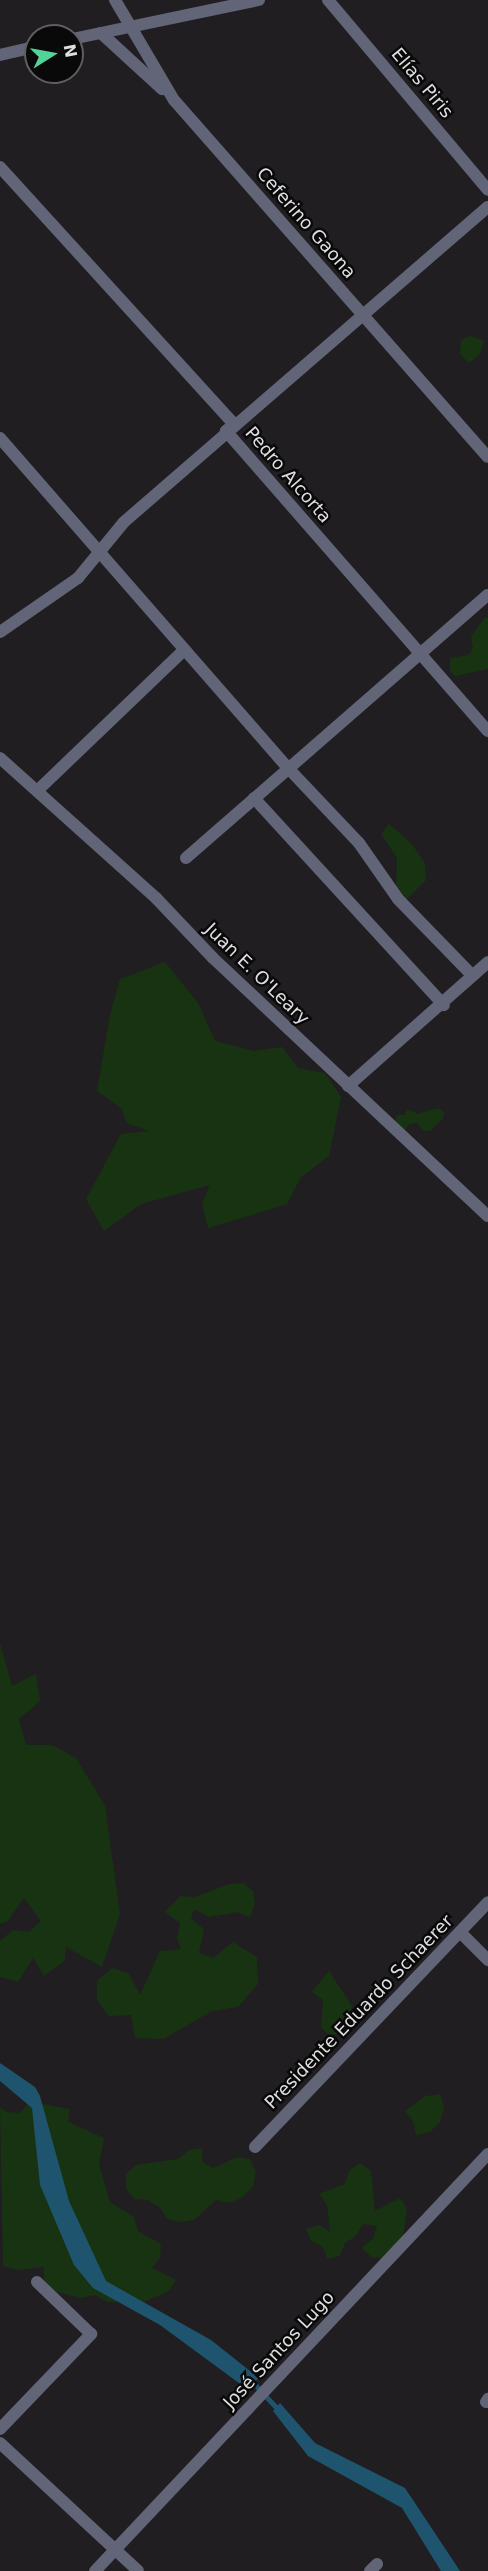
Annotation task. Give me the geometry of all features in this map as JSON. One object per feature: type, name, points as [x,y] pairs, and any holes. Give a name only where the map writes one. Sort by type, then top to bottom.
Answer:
[{"type":"street","name":"Ceferino Gaona","points":[[115,0],[174,100],[488,457]]},
{"type":"street","points":[[84,37],[130,27],[211,5],[259,0]]},
{"type":"street","name":"Elías Piris","points":[[328,0],[488,190]]},
{"type":"street","points":[[101,33],[174,100]]},
{"type":"street","points":[[0,55],[24,50]]},
{"type":"street","name":"Pedro Alcorta","points":[[2,173],[234,424],[226,431],[419,655],[488,731]]},
{"type":"street","points":[[0,632],[78,578],[103,553],[124,522],[226,431],[488,207]]},
{"type":"street","points":[[0,438],[103,553],[184,651],[289,769],[359,843],[398,899],[473,976]]},
{"type":"street","points":[[186,858],[488,595]]},
{"type":"street","points":[[37,791],[184,651]]},
{"type":"street","name":"Juan E. O'Leary","points":[[0,758],[156,898],[213,958],[488,1216]]},
{"type":"street","points":[[254,798],[444,1005]]},
{"type":"street","points":[[348,1086],[444,1005],[488,962]]},
{"type":"street","name":"Presidente Eduardo Schaerer","points":[[255,2147],[488,1902]]},
{"type":"street","points":[[460,1932],[488,1960]]},
{"type":"street","name":"José Santos Lugo","points":[[96,2571],[488,2154]]},
{"type":"street","points":[[0,2429],[91,2334],[37,2282]]},
{"type":"street","points":[[0,2443],[138,2571]]},
{"type":"green space","points":[[471,336],[484,341],[480,354],[469,363],[460,354],[461,340]]},
{"type":"green space","points":[[485,617],[488,618],[488,669],[455,676],[450,671],[450,658],[469,655],[473,648],[471,637]]},
{"type":"green space","points":[[389,824],[411,843],[425,863],[426,880],[406,900],[396,892],[397,858],[381,834]]},
{"type":"green space","points":[[165,962],[198,1003],[215,1041],[254,1051],[282,1047],[298,1068],[325,1073],[341,1097],[329,1156],[301,1177],[287,1204],[208,1228],[202,1204],[210,1185],[141,1204],[104,1231],[86,1199],[121,1134],[149,1131],[127,1123],[121,1108],[97,1091],[110,1015],[120,979]]},
{"type":"green space","points":[[438,1108],[444,1112],[443,1119],[430,1131],[423,1131],[417,1123],[409,1124],[405,1131],[394,1126],[397,1115],[405,1115],[407,1109],[418,1114]]},
{"type":"green space","points":[[0,1643],[12,1686],[36,1674],[40,1701],[19,1719],[26,1745],[52,1745],[76,1758],[105,1806],[120,1914],[102,1967],[66,1947],[65,1960],[44,1976],[33,1958],[18,1982],[0,1977],[0,1941],[13,1930],[29,1932],[41,1921],[24,1898],[8,1921],[0,1924]]},
{"type":"green space","points":[[243,1883],[253,1891],[255,1904],[250,1917],[237,1912],[209,1917],[194,1909],[191,1919],[204,1929],[199,1953],[213,1958],[233,1942],[257,1957],[258,1984],[238,2007],[212,2011],[163,2039],[135,2038],[131,2015],[108,2016],[97,1999],[97,1981],[112,1968],[129,1974],[140,1995],[160,1951],[181,1949],[177,1939],[180,1923],[165,1912],[180,1896],[195,1897],[229,1884]]},
{"type":"green space","points":[[329,1971],[352,2006],[343,2032],[330,2036],[321,2027],[323,2000],[312,1992]]},
{"type":"green space","points":[[440,2094],[444,2107],[440,2122],[430,2132],[416,2135],[413,2121],[405,2111],[426,2096]]},
{"type":"green space","points":[[29,2102],[70,2109],[68,2122],[104,2138],[99,2164],[110,2202],[134,2217],[138,2231],[161,2244],[160,2258],[152,2268],[176,2280],[169,2291],[144,2302],[107,2302],[95,2295],[81,2298],[53,2291],[44,2281],[44,2267],[17,2270],[3,2266],[0,2107],[6,2112],[20,2113]]},
{"type":"green space","points":[[202,2148],[202,2162],[213,2168],[238,2157],[250,2159],[256,2172],[253,2186],[243,2197],[230,2203],[216,2200],[194,2220],[181,2222],[167,2219],[160,2208],[148,2200],[134,2199],[126,2188],[126,2174],[136,2165],[178,2159],[189,2150]]},
{"type":"green space","points":[[360,2163],[371,2171],[375,2211],[400,2198],[407,2209],[403,2236],[386,2257],[372,2258],[362,2248],[373,2239],[377,2226],[363,2224],[356,2236],[345,2243],[340,2256],[327,2259],[323,2247],[311,2241],[306,2229],[319,2225],[330,2232],[327,2205],[319,2194],[345,2184],[349,2171]]},
{"type":"water","points":[[0,2063],[35,2087],[40,2096],[69,2201],[106,2281],[211,2340],[259,2378],[247,2389],[160,2325],[93,2288],[74,2265],[40,2185],[32,2108],[0,2081]]},
{"type":"water","points":[[280,2403],[315,2443],[405,2488],[460,2571],[441,2571],[402,2508],[308,2456],[273,2411]]},
{"type":"waterway","points":[[250,2379],[279,2410]]}]
